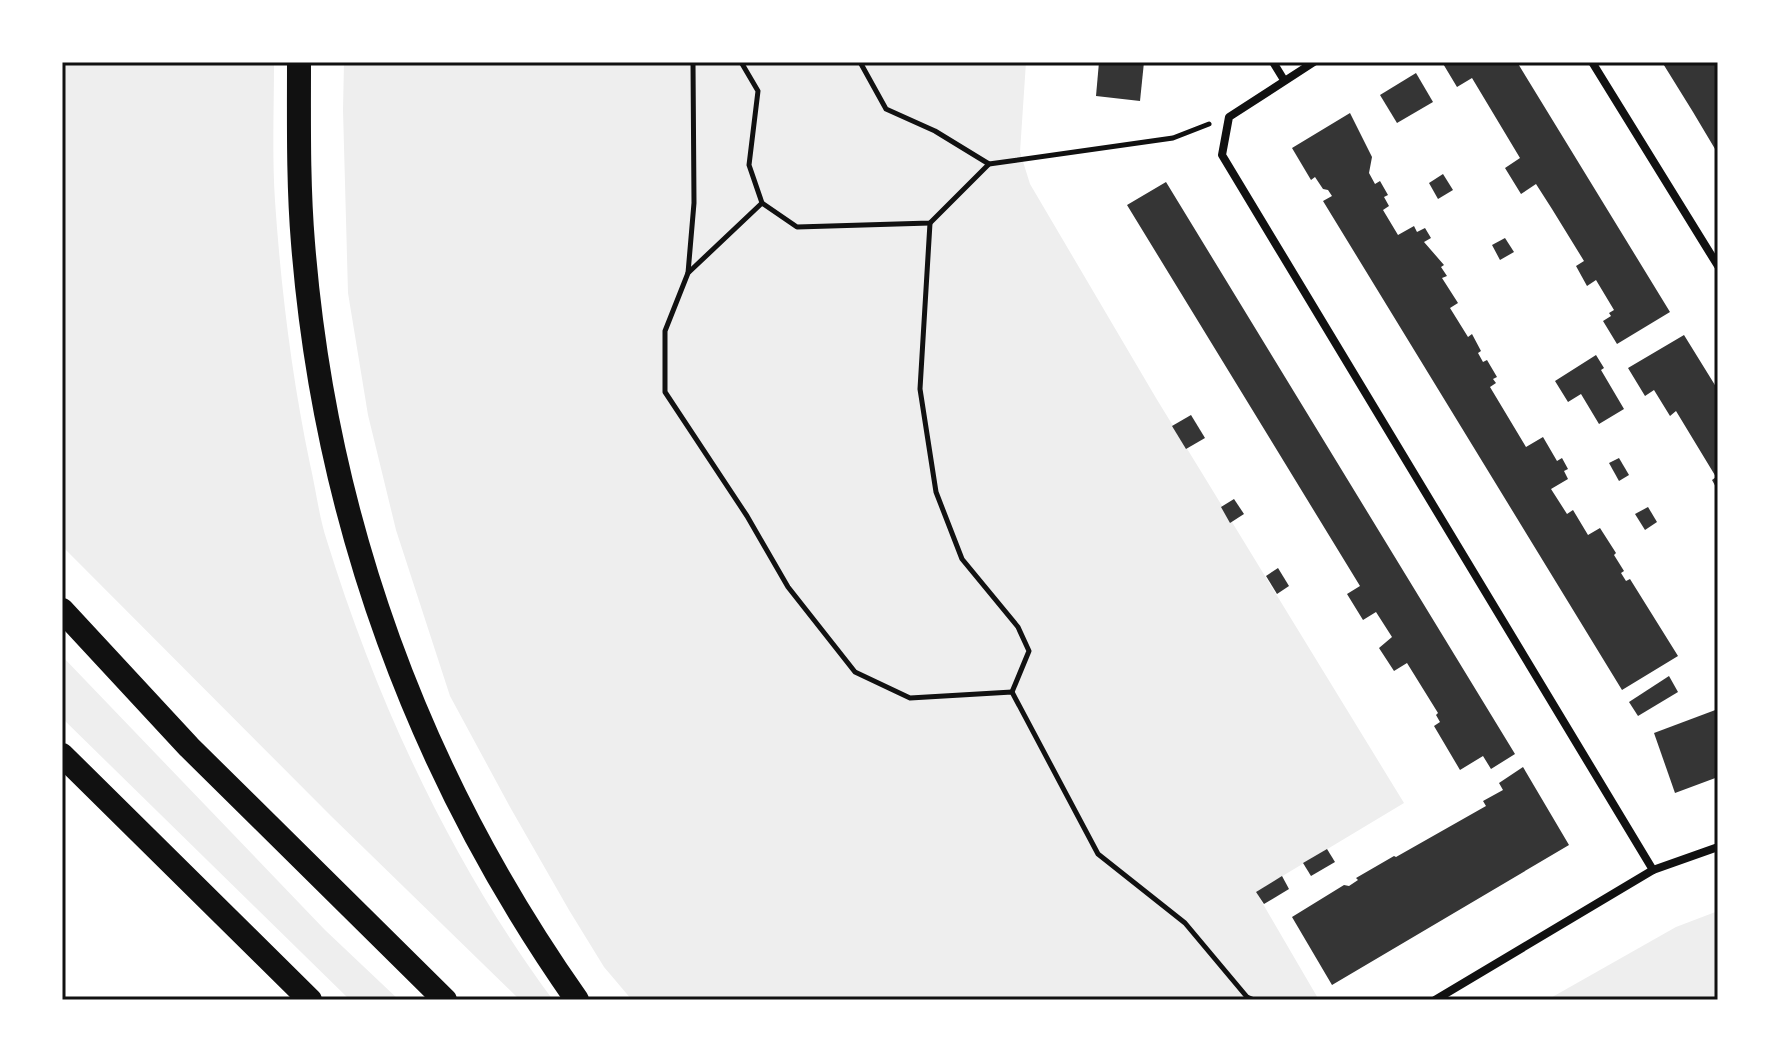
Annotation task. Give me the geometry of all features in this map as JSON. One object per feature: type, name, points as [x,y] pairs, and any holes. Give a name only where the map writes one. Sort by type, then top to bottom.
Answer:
[{"type":"highway","points":[[299,62],[303,241],[311,324],[332,448],[354,537],[399,673],[465,817],[507,892],[577,1000]]},
{"type":"highway","points":[[62,610],[199,758],[445,1000]]},
{"type":"highway","points":[[62,755],[310,1000]]},
{"type":"street","points":[[1273,62],[1284,80]]},
{"type":"street","points":[[1314,62],[1229,117],[1222,155],[1653,870]]},
{"type":"street","points":[[1592,62],[1718,266]]},
{"type":"street","points":[[1435,1000],[1653,870],[1718,847]]},
{"type":"path","points":[[693,62],[694,203],[688,273],[665,331],[665,392],[747,516],[788,587],[855,672],[910,698],[1010,692]]},
{"type":"path","points":[[741,62],[758,91],[749,165],[762,203],[797,227],[930,225]]},
{"type":"path","points":[[860,62],[886,109],[935,131],[989,164]]},
{"type":"path","points":[[1010,692],[1029,651],[1018,627],[962,559],[936,492],[920,389],[930,225],[989,164],[1173,138],[1229,117]]},
{"type":"path","points":[[688,273],[762,203]]},
{"type":"path","points":[[1010,692],[1098,854],[1185,923],[1247,997],[1254,1000]]},
{"type":"shaded area","points":[[62,62],[274,62],[274,184],[284,300],[298,399],[324,532],[369,662],[421,780],[482,894],[553,1000],[520,1000],[62,546]]},
{"type":"shaded area","points":[[344,62],[1026,62],[1020,152],[1030,184],[1156,398],[1404,803],[1256,892],[1319,1000],[632,1000],[604,967],[569,910],[450,696],[396,530],[368,415],[348,293]]},
{"type":"shaded area","points":[[62,656],[325,930],[399,1000],[350,1000],[62,718]]},
{"type":"shaded area","points":[[1718,911],[1718,1000],[1547,1000],[1676,927]]},
{"type":"building","points":[[1099,62],[1144,62],[1140,101],[1096,96]]},
{"type":"building","points":[[1442,62],[1517,62],[1670,312],[1617,344],[1603,321],[1614,310],[1596,280],[1587,286],[1576,266],[1584,261],[1552,209],[1536,184],[1521,194],[1505,168],[1520,158],[1472,78],[1457,87]]},
{"type":"building","points":[[1662,62],[1718,62],[1718,154],[1693,112]]},
{"type":"building","points":[[1416,73],[1433,102],[1397,123],[1380,95]]},
{"type":"building","points":[[1350,113],[1372,157],[1369,173],[1375,184],[1380,181],[1388,195],[1384,197],[1389,206],[1383,210],[1398,235],[1414,226],[1417,232],[1425,228],[1431,238],[1424,242],[1444,265],[1441,267],[1447,276],[1442,278],[1458,303],[1450,308],[1468,337],[1472,334],[1483,362],[1487,360],[1497,377],[1493,379],[1496,383],[1490,387],[1526,447],[1543,437],[1557,461],[1562,458],[1568,469],[1564,471],[1568,479],[1551,489],[1567,514],[1573,510],[1588,535],[1600,528],[1616,553],[1614,555],[1624,571],[1621,573],[1626,581],[1630,579],[1678,656],[1622,690],[1323,201],[1332,196],[1315,177],[1311,180],[1292,148]]},
{"type":"building","points":[[1443,174],[1453,190],[1438,199],[1429,183]]},
{"type":"building","points":[[1166,182],[1515,754],[1491,769],[1483,756],[1460,770],[1434,726],[1440,722],[1438,713],[1407,663],[1394,671],[1379,648],[1392,637],[1376,612],[1363,620],[1347,594],[1360,586],[1127,205]]},
{"type":"building","points":[[1505,238],[1514,252],[1500,260],[1492,245]]},
{"type":"building","points":[[1684,335],[1718,390],[1718,491],[1712,480],[1716,477],[1676,411],[1670,416],[1654,390],[1645,396],[1628,368]]},
{"type":"building","points":[[1596,355],[1604,368],[1601,370],[1624,409],[1599,424],[1581,394],[1568,402],[1555,381]]},
{"type":"building","points":[[1191,415],[1205,438],[1186,449],[1172,426]]},
{"type":"building","points":[[1619,458],[1629,475],[1619,481],[1609,463]]},
{"type":"building","points":[[1234,499],[1244,514],[1230,523],[1221,507]]},
{"type":"building","points":[[1648,507],[1657,522],[1645,530],[1635,514]]},
{"type":"building","points":[[1278,568],[1289,586],[1277,594],[1266,576]]},
{"type":"building","points":[[1669,676],[1678,692],[1638,716],[1629,702]]},
{"type":"building","points":[[1718,709],[1718,777],[1675,793],[1654,733]]},
{"type":"building","points":[[1523,767],[1569,845],[1332,985],[1292,917],[1486,806],[1483,801],[1503,790],[1499,783]]},
{"type":"building","points":[[1327,849],[1335,862],[1311,876],[1303,863]]},
{"type":"building","points":[[1282,876],[1289,889],[1264,904],[1256,892]]}]
